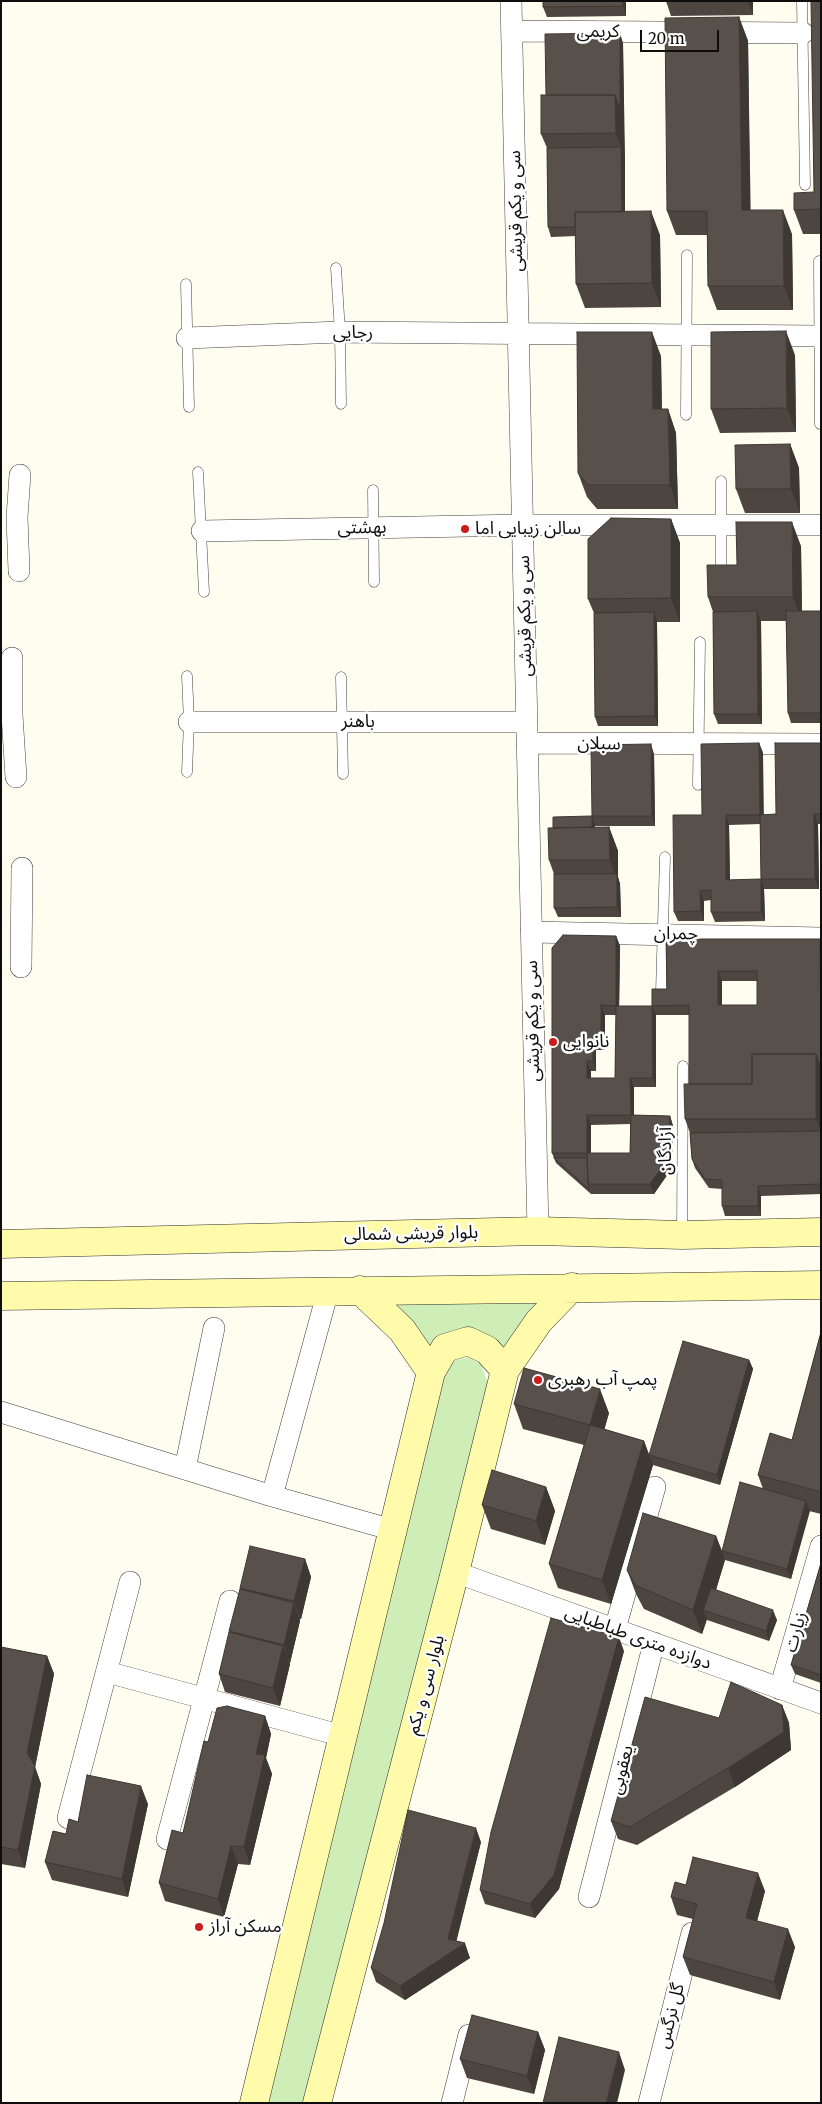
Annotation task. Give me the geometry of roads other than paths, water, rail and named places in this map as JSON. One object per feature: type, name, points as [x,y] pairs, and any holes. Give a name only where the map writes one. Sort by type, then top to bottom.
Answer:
[{"type":"main road","name":"بلوار قریشی شمالی","points":[[1,1244],[538,1231],[682,1235],[821,1232]]},
{"type":"main road","points":[[1,1296],[821,1285]]},
{"type":"main road","name":"بلوار سی و یکم","points":[[317,2103],[455,1572],[505,1370],[539,1321],[572,1287]]},
{"type":"main road","points":[[360,1290],[402,1330],[431,1372]]},
{"type":"main road","points":[[254,2103],[431,1372],[445,1348],[468,1341],[487,1350],[505,1370]]},
{"type":"street","name":"سی و یکم قریشی","points":[[511,1],[538,1231]]},
{"type":"street","name":"کریمی","points":[[512,31],[803,33]]},
{"type":"street","name":"رجایی","points":[[187,338],[340,332],[819,336]]},
{"type":"street","points":[[19,571],[9,517],[20,475]]},
{"type":"street","name":"بهشتی","points":[[202,531],[523,525],[821,525]]},
{"type":"street","points":[[12,658],[7,715],[16,777]]},
{"type":"street","name":"باهنر","points":[[189,722],[527,722]]},
{"type":"street","name":"سبلان","points":[[527,743],[821,744]]},
{"type":"street","points":[[21,967],[11,911],[22,868]]},
{"type":"street","name":"چمران","points":[[531,932],[663,933],[821,938]]},
{"type":"street","points":[[272,1496],[328,1291]]},
{"type":"street","points":[[185,1469],[214,1328]]},
{"type":"street","points":[[1,1412],[272,1496],[393,1530]]},
{"type":"street","points":[[615,1629],[655,1487]]},
{"type":"street","name":"زیارت","points":[[780,1688],[821,1546]]},
{"type":"street","name":"دوازده متری طباطبایی","points":[[455,1572],[821,1703]]},
{"type":"street","points":[[68,1818],[130,1582]]},
{"type":"street","points":[[167,1839],[230,1601]]},
{"type":"street","name":"یعقوبی","points":[[589,1897],[654,1643]]},
{"type":"street","points":[[107,1672],[343,1736]]},
{"type":"street","name":"گل نرگس","points":[[649,2103],[693,1928]]},
{"type":"street","points":[[452,2103],[470,2034]]},
{"type":"lane","points":[[802,1],[805,185]]},
{"type":"lane","points":[[686,415],[687,255]]},
{"type":"lane","points":[[819,260],[820,424]]},
{"type":"lane","points":[[336,268],[340,332],[341,404]]},
{"type":"lane","points":[[186,284],[189,407]]},
{"type":"lane","points":[[198,472],[204,592]]},
{"type":"lane","points":[[721,481],[721,585]]},
{"type":"lane","points":[[373,490],[374,582]]},
{"type":"lane","points":[[698,785],[700,642]]},
{"type":"lane","points":[[187,676],[189,722],[187,772]]},
{"type":"lane","points":[[341,677],[343,774]]},
{"type":"lane","points":[[661,992],[665,857]]},
{"type":"lane","name":"آزادگان","points":[[682,1235],[683,1066]]},
{"type":"place","name":"سالن زیبایی اما","points":[[465,529]]},
{"type":"place","name":"نانوایی","points":[[553,1042]]},
{"type":"place","name":"پمپ آب رهبری","points":[[538,1380]]},
{"type":"place","name":"مسکن آراز","points":[[199,1927]]}]
